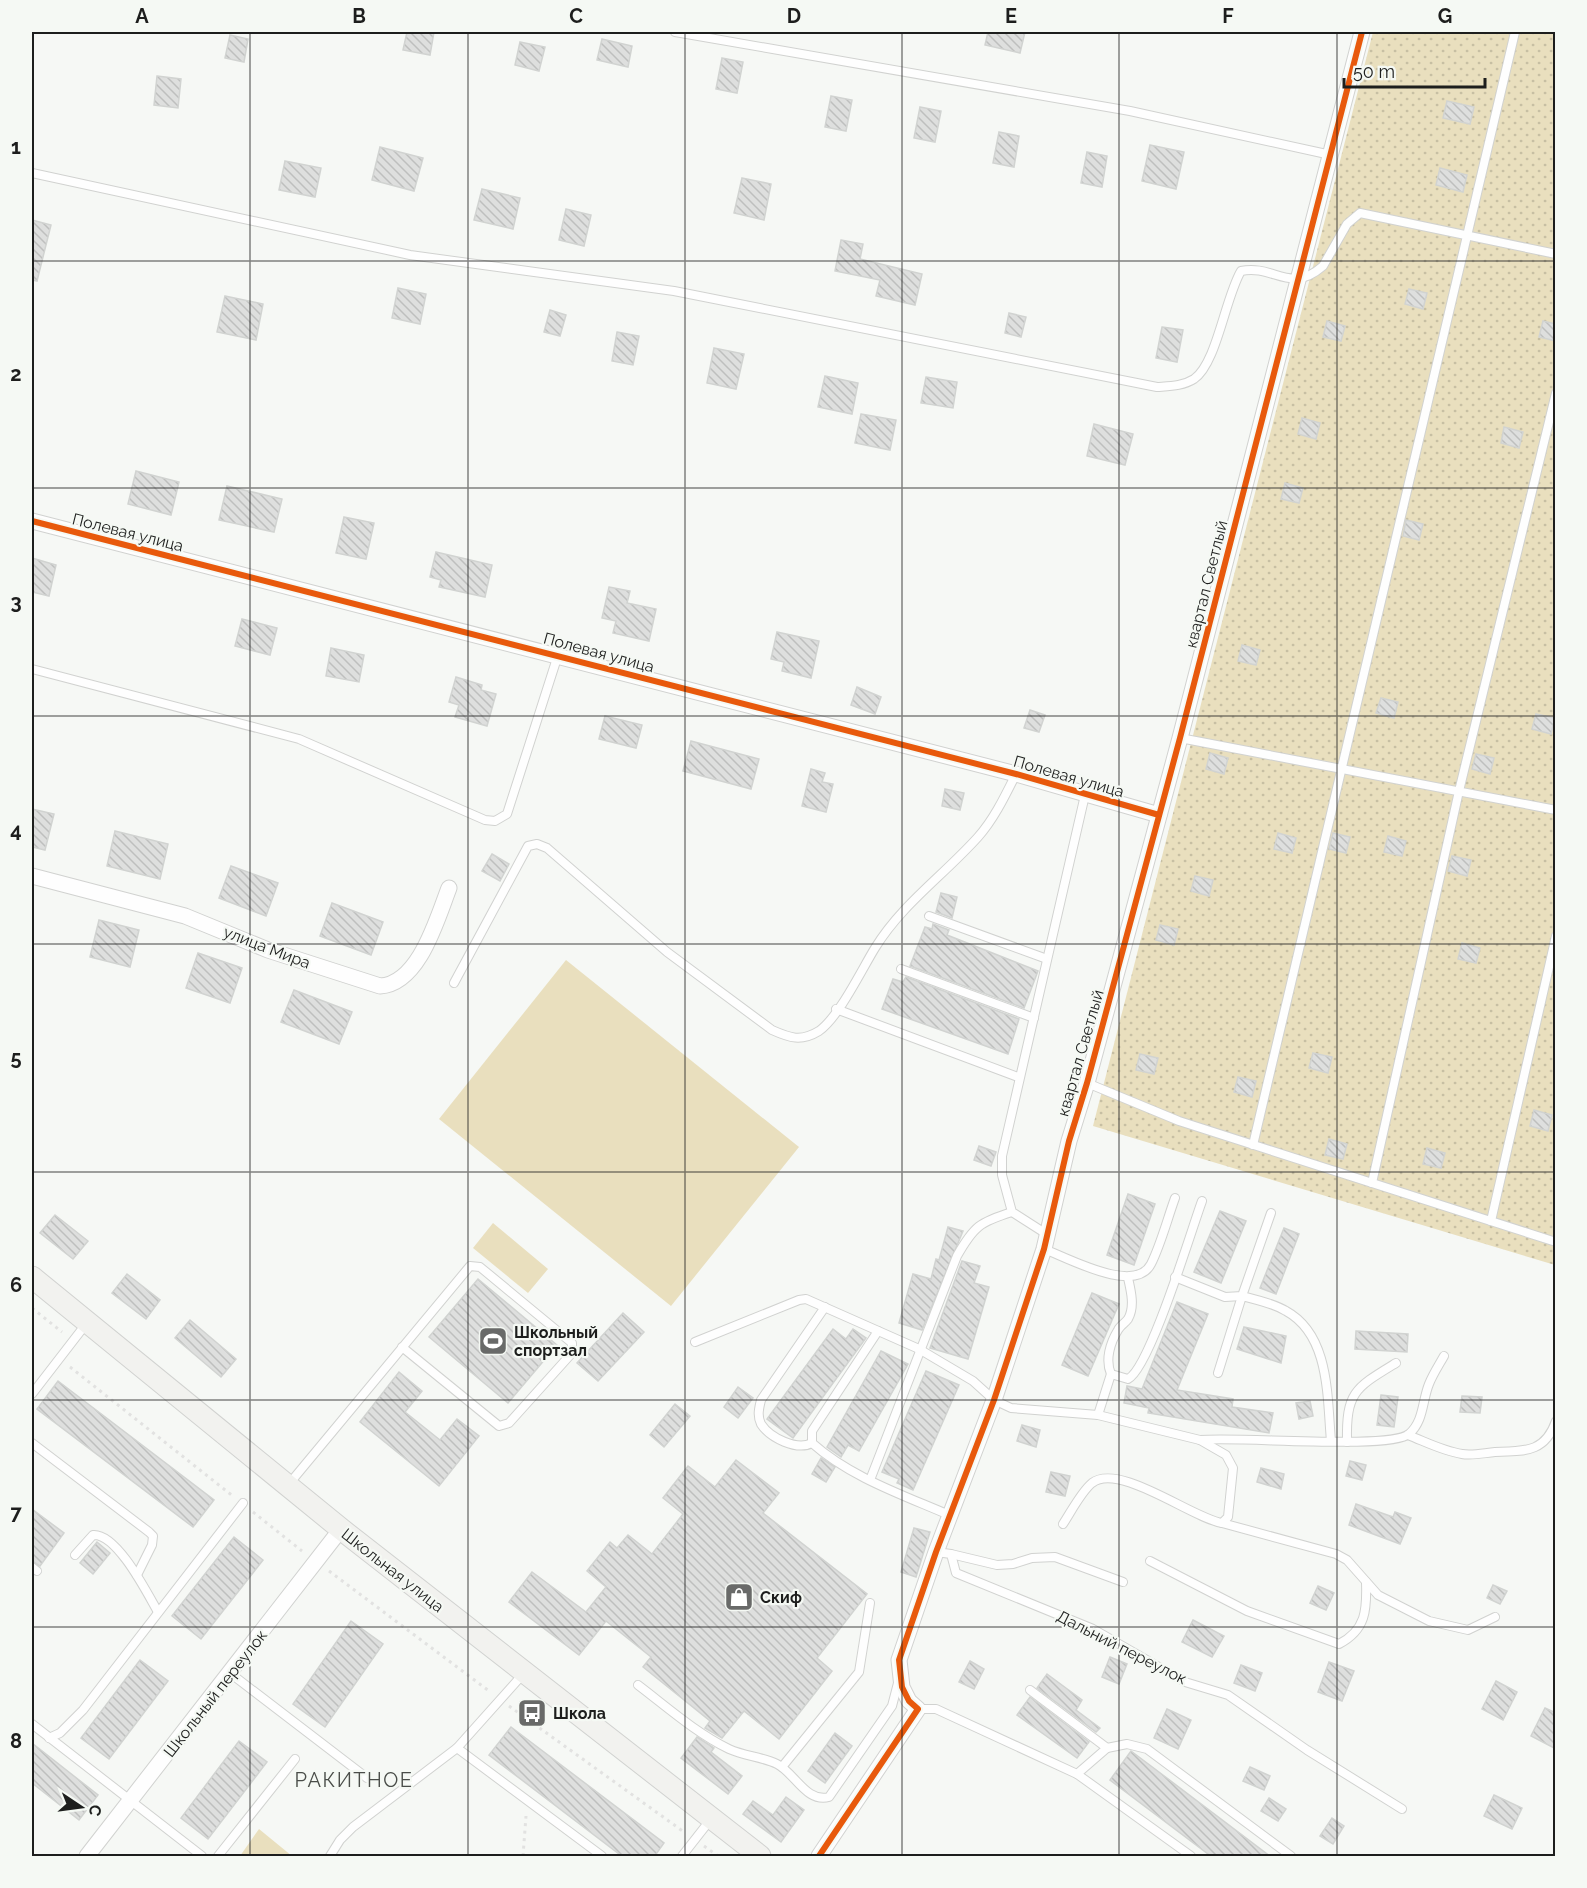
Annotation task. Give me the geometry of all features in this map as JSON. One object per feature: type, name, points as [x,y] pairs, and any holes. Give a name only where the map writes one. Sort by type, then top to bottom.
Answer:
[{"type":"street","name":"квартал Светлый","points":[[900,1676],[899,1660],[907,1633],[943,1553],[950,1515],[994,1400],[1046,1242],[1069,1142],[1180,738],[1362,32]]},
{"type":"street","name":"Полевая улица","points":[[32,521],[1016,774],[1159,815]]},
{"type":"street","name":"улица Мира","points":[[32,876],[185,916],[268,950],[380,986],[392,985],[411,968],[428,944],[449,888]]},
{"type":"street","name":"Школьная улица","points":[[32,1277],[341,1529],[760,1857]]},
{"type":"street","name":"Школьный переулок","points":[[87,1857],[341,1529]]},
{"type":"street","points":[[819,1857],[918,1709],[909,1701],[900,1676]]},
{"type":"lane","points":[[675,32],[1130,111],[1331,155]]},
{"type":"lane","points":[[1253,1145],[1515,32]]},
{"type":"lane","points":[[32,173],[410,255],[674,291],[1157,387],[1177,386],[1194,379],[1204,369],[1216,340],[1232,285],[1241,271],[1251,269],[1298,281],[1323,266],[1347,224],[1360,213],[1556,254]]},
{"type":"lane","points":[[1372,1183],[1459,790],[1556,393]]},
{"type":"lane","points":[[32,669],[299,739],[484,820],[495,821],[507,814],[558,655]]},
{"type":"lane","points":[[1180,738],[1556,810]]},
{"type":"lane","points":[[454,984],[528,846],[537,844],[547,848],[667,952],[772,1030],[790,1039],[806,1038],[821,1029],[836,1009],[898,915],[979,836],[998,809],[1016,774]]},
{"type":"lane","points":[[1085,795],[1034,1018],[1018,1077],[1002,1155],[1002,1175],[1012,1212],[1046,1242],[1111,1274],[1128,1278],[1139,1276],[1150,1266],[1175,1198]]},
{"type":"lane","points":[[929,916],[1047,959]]},
{"type":"lane","points":[[1491,1221],[1556,936]]},
{"type":"lane","points":[[901,969],[1034,1018]]},
{"type":"lane","points":[[836,1009],[1018,1077]]},
{"type":"lane","points":[[1087,1083],[1179,1121],[1556,1242]]},
{"type":"lane","points":[[1111,1374],[1128,1379],[1134,1376],[1143,1362],[1202,1201]]},
{"type":"lane","points":[[870,1480],[957,1256],[970,1232],[986,1220],[1012,1212]]},
{"type":"lane","points":[[1218,1373],[1271,1213]]},
{"type":"lane","points":[[288,1486],[402,1347],[470,1266],[480,1267],[572,1343],[572,1353],[509,1423],[499,1426],[402,1347]]},
{"type":"lane","points":[[1175,1277],[1225,1297],[1242,1296],[1289,1312],[1307,1329],[1321,1353],[1331,1441]]},
{"type":"lane","points":[[1098,1415],[1111,1374],[1108,1356],[1118,1328],[1128,1320],[1131,1310],[1128,1278]]},
{"type":"lane","points":[[695,1342],[806,1299],[919,1349],[973,1381],[994,1400],[1011,1408],[1098,1415],[1200,1440],[1347,1442],[1398,1440],[1408,1435],[1418,1424],[1428,1385],[1444,1356]]},
{"type":"lane","points":[[812,1443],[801,1447],[786,1442],[762,1424],[758,1413],[761,1400],[825,1307]]},
{"type":"lane","points":[[32,1394],[87,1322]]},
{"type":"lane","points":[[878,1331],[812,1431],[812,1443],[824,1454],[870,1480],[950,1515]]},
{"type":"lane","points":[[1347,1442],[1346,1421],[1352,1395],[1362,1383],[1396,1363]]},
{"type":"lane","points":[[1408,1435],[1464,1455],[1528,1450],[1543,1444],[1551,1434],[1556,1421]]},
{"type":"lane","points":[[1200,1440],[1226,1455],[1233,1468],[1228,1517],[1222,1523]]},
{"type":"lane","points":[[32,1443],[153,1536],[152,1545],[136,1575]]},
{"type":"lane","points":[[1063,1524],[1093,1482],[1102,1479],[1125,1480],[1212,1521],[1336,1554],[1347,1560],[1366,1582],[1390,1602],[1429,1621],[1468,1630],[1495,1617]]},
{"type":"lane","points":[[49,1738],[60,1733],[83,1710],[243,1503]]},
{"type":"lane","points":[[75,1555],[93,1535],[100,1534],[110,1540],[136,1575],[158,1612]]},
{"type":"lane","points":[[943,1553],[997,1565],[1013,1564],[1032,1558],[1055,1557],[1080,1564],[1101,1575],[1123,1582]]},
{"type":"lane","name":"Дальний переулок","points":[[943,1553],[956,1573],[1093,1629],[1185,1682],[1228,1695],[1307,1750],[1402,1809]]},
{"type":"lane","points":[[1150,1561],[1247,1611],[1339,1644],[1351,1638],[1364,1622],[1367,1605],[1366,1582]]},
{"type":"lane","points":[[782,1767],[859,1672],[870,1603]]},
{"type":"lane","points":[[230,1673],[367,1778]]},
{"type":"lane","points":[[330,1857],[340,1840],[353,1827],[457,1748],[524,1673]]},
{"type":"lane","points":[[638,1685],[714,1741],[731,1750],[776,1763],[814,1797],[829,1797],[892,1706],[900,1676]]},
{"type":"lane","points":[[1030,1690],[1107,1748]]},
{"type":"lane","points":[[918,1709],[936,1709],[1077,1774],[1191,1857]]},
{"type":"lane","points":[[32,1724],[202,1857]]},
{"type":"lane","points":[[1077,1774],[1107,1748],[1127,1744],[1147,1749],[1291,1857]]},
{"type":"lane","points":[[457,1748],[602,1857]]},
{"type":"lane","points":[[218,1857],[295,1759]]},
{"type":"lane","points":[[682,1857],[712,1818]]},
{"type":"path","points":[[32,1308],[73,1341]]},
{"type":"path","points":[[59,1359],[317,1562],[501,1700],[718,1857]]},
{"type":"path","points":[[523,1857],[526,1840],[526,1799]]},
{"type":"shaded area","points":[[1373,32],[1555,32],[1555,1265],[1093,1126]]},
{"type":"shaded area","points":[[566,960],[799,1147],[671,1306],[439,1119]]},
{"type":"shaded area","points":[[493,1223],[548,1269],[528,1293],[473,1248]]},
{"type":"shaded area","points":[[259,1829],[292,1856],[240,1856]]},
{"type":"building","points":[[407,32],[434,32],[430,55],[403,50]]},
{"type":"building","points":[[988,32],[1025,32],[1020,53],[985,45]]},
{"type":"building","points":[[230,35],[248,39],[244,62],[225,58]]},
{"type":"building","points":[[602,39],[632,46],[628,67],[597,60]]},
{"type":"building","points":[[520,42],[545,47],[539,71],[515,65]]},
{"type":"building","points":[[722,58],[743,62],[737,93],[716,89]]},
{"type":"building","points":[[157,76],[181,79],[178,108],[154,105]]},
{"type":"building","points":[[831,96],[852,100],[846,131],[825,127]]},
{"type":"building","points":[[1447,101],[1474,107],[1470,124],[1443,118]]},
{"type":"building","points":[[920,107],[941,111],[935,142],[914,138]]},
{"type":"building","points":[[999,132],[1019,136],[1014,167],[993,163]]},
{"type":"building","points":[[1150,145],[1184,152],[1176,189],[1142,181]]},
{"type":"building","points":[[380,147],[423,158],[414,191],[372,180]]},
{"type":"building","points":[[1087,152],[1107,156],[1102,187],[1081,183]]},
{"type":"building","points":[[285,161],[321,168],[315,197],[279,190]]},
{"type":"building","points":[[1440,168],[1467,175],[1463,192],[1436,185]]},
{"type":"building","points":[[742,178],[771,184],[764,220],[734,213]]},
{"type":"building","points":[[482,189],[520,198],[513,229],[474,220]]},
{"type":"building","points":[[566,209],[591,215],[584,246],[559,240]]},
{"type":"building","points":[[32,220],[51,225],[37,281],[32,280]]},
{"type":"building","points":[[841,240],[863,244],[860,259],[922,274],[915,305],[876,296],[880,280],[835,271]]},
{"type":"building","points":[[398,288],[426,294],[420,324],[392,318]]},
{"type":"building","points":[[1409,289],[1427,293],[1423,309],[1405,304]]},
{"type":"building","points":[[225,296],[263,304],[256,340],[217,332]]},
{"type":"building","points":[[550,310],[566,315],[560,336],[544,332]]},
{"type":"building","points":[[1009,313],[1026,317],[1021,337],[1005,333]]},
{"type":"building","points":[[1327,321],[1345,326],[1341,341],[1323,337]]},
{"type":"building","points":[[1543,321],[1556,324],[1556,341],[1539,337]]},
{"type":"building","points":[[1162,327],[1183,330],[1177,362],[1156,358]]},
{"type":"building","points":[[617,332],[639,336],[633,365],[612,361]]},
{"type":"building","points":[[714,348],[744,354],[736,389],[707,383]]},
{"type":"building","points":[[825,376],[858,383],[852,414],[818,407]]},
{"type":"building","points":[[926,377],[957,382],[953,408],[921,403]]},
{"type":"building","points":[[861,414],[896,420],[890,450],[855,443]]},
{"type":"building","points":[[1302,418],[1320,423],[1316,439],[1298,434]]},
{"type":"building","points":[[1094,424],[1133,434],[1125,465],[1087,456]]},
{"type":"building","points":[[1504,427],[1523,432],[1519,448],[1501,443]]},
{"type":"building","points":[[136,471],[179,482],[171,515],[128,504]]},
{"type":"building","points":[[1285,483],[1303,488],[1299,503],[1281,499]]},
{"type":"building","points":[[227,486],[282,499],[274,532],[219,520]]},
{"type":"building","points":[[344,517],[374,523],[366,559],[336,553]]},
{"type":"building","points":[[1406,520],[1423,524],[1419,540],[1403,536]]},
{"type":"building","points":[[436,552],[492,565],[485,597],[439,587],[441,580],[430,577]]},
{"type":"building","points":[[32,558],[56,565],[49,596],[32,592]]},
{"type":"building","points":[[609,587],[630,591],[627,603],[656,609],[649,641],[613,633],[616,621],[602,618]]},
{"type":"building","points":[[242,619],[277,628],[270,655],[235,646]]},
{"type":"building","points":[[777,632],[819,641],[811,678],[782,671],[784,662],[771,659]]},
{"type":"building","points":[[1242,645],[1260,650],[1256,665],[1238,661]]},
{"type":"building","points":[[331,648],[364,655],[359,682],[326,676]]},
{"type":"building","points":[[456,677],[482,685],[481,690],[496,694],[487,726],[455,717],[459,705],[449,702]]},
{"type":"building","points":[[857,687],[881,697],[875,714],[851,705]]},
{"type":"building","points":[[1381,698],[1398,702],[1394,718],[1376,713]]},
{"type":"building","points":[[1030,710],[1045,715],[1039,732],[1024,728]]},
{"type":"building","points":[[1536,714],[1555,718],[1551,734],[1532,729]]},
{"type":"building","points":[[605,716],[642,725],[636,748],[599,739]]},
{"type":"building","points":[[691,741],[759,759],[751,789],[683,771]]},
{"type":"building","points":[[1210,753],[1228,758],[1224,774],[1206,769]]},
{"type":"building","points":[[1476,754],[1494,758],[1490,774],[1472,769]]},
{"type":"building","points":[[811,769],[825,773],[822,782],[833,784],[826,812],[802,806]]},
{"type":"building","points":[[945,789],[964,793],[960,810],[942,806]]},
{"type":"building","points":[[32,809],[54,814],[45,850],[32,847]]},
{"type":"building","points":[[115,831],[168,844],[160,879],[107,866]]},
{"type":"building","points":[[1278,833],[1296,838],[1292,853],[1274,849]]},
{"type":"building","points":[[1333,833],[1350,837],[1346,853],[1329,849]]},
{"type":"building","points":[[1388,836],[1406,841],[1402,856],[1384,852]]},
{"type":"building","points":[[492,854],[509,864],[500,881],[482,871]]},
{"type":"building","points":[[1452,856],[1471,860],[1467,876],[1448,871]]},
{"type":"building","points":[[231,866],[278,883],[266,916],[219,898]]},
{"type":"building","points":[[1195,876],[1213,880],[1209,896],[1191,891]]},
{"type":"building","points":[[941,893],[957,897],[952,918],[936,912]]},
{"type":"building","points":[[332,903],[383,922],[371,955],[320,936]]},
{"type":"building","points":[[99,920],[139,930],[130,967],[90,957]]},
{"type":"building","points":[[933,924],[949,930],[947,935],[1038,971],[1024,1008],[910,966],[925,927],[932,929]]},
{"type":"building","points":[[1160,925],[1178,929],[1174,945],[1156,940]]},
{"type":"building","points":[[1462,943],[1480,948],[1476,963],[1458,959]]},
{"type":"building","points":[[198,953],[242,968],[230,1003],[186,988]]},
{"type":"building","points":[[906,977],[1019,1019],[1008,1054],[882,1009],[893,979],[903,982]]},
{"type":"building","points":[[294,990],[352,1012],[339,1044],[281,1022]]},
{"type":"building","points":[[1313,1053],[1332,1057],[1328,1073],[1309,1068]]},
{"type":"building","points":[[1140,1054],[1158,1058],[1154,1074],[1136,1070]]},
{"type":"building","points":[[1238,1077],[1256,1081],[1252,1097],[1234,1092]]},
{"type":"building","points":[[1534,1110],[1552,1115],[1548,1131],[1530,1126]]},
{"type":"building","points":[[1329,1139],[1347,1144],[1343,1159],[1325,1155]]},
{"type":"building","points":[[979,1146],[996,1152],[991,1166],[974,1160]]},
{"type":"building","points":[[1427,1148],[1445,1153],[1441,1168],[1423,1164]]},
{"type":"building","points":[[1128,1194],[1155,1204],[1134,1265],[1107,1255]]},
{"type":"building","points":[[1220,1211],[1246,1221],[1221,1283],[1194,1272]]},
{"type":"building","points":[[55,1215],[88,1241],[73,1259],[40,1233]]},
{"type":"building","points":[[948,1227],[963,1231],[922,1330],[899,1323],[913,1274],[931,1279]]},
{"type":"building","points":[[1284,1228],[1299,1234],[1276,1294],[1260,1288]]},
{"type":"building","points":[[962,1261],[980,1266],[974,1283],[989,1287],[968,1359],[930,1348]]},
{"type":"building","points":[[127,1274],[160,1300],[146,1319],[112,1293]]},
{"type":"building","name":"Школьный спортзал","points":[[478,1279],[557,1345],[508,1403],[429,1337]]},
{"type":"building","points":[[1092,1293],[1119,1304],[1088,1376],[1062,1365]]},
{"type":"building","points":[[1177,1302],[1208,1314],[1177,1390],[1233,1399],[1232,1407],[1273,1413],[1269,1433],[1148,1413],[1149,1408],[1124,1403],[1127,1386],[1142,1389]]},
{"type":"building","points":[[623,1313],[644,1332],[598,1381],[577,1363]]},
{"type":"building","points":[[190,1320],[236,1359],[221,1377],[175,1338]]},
{"type":"building","points":[[1244,1327],[1286,1336],[1281,1363],[1237,1349]]},
{"type":"building","points":[[833,1329],[846,1339],[853,1329],[866,1338],[793,1438],[767,1419]]},
{"type":"building","points":[[1356,1331],[1408,1334],[1407,1352],[1355,1349]]},
{"type":"building","points":[[881,1351],[908,1364],[859,1451],[848,1445],[841,1457],[827,1447]]},
{"type":"building","points":[[926,1371],[959,1385],[913,1490],[897,1483],[899,1479],[882,1472]]},
{"type":"building","points":[[399,1372],[422,1391],[405,1412],[440,1440],[457,1419],[479,1436],[439,1486],[360,1422]]},
{"type":"building","points":[[58,1381],[214,1500],[193,1527],[37,1409]]},
{"type":"building","points":[[738,1387],[753,1398],[738,1418],[724,1407]]},
{"type":"building","points":[[1381,1395],[1398,1397],[1394,1427],[1377,1425]]},
{"type":"building","points":[[1462,1396],[1482,1397],[1480,1413],[1460,1412]]},
{"type":"building","points":[[1310,1401],[1313,1416],[1299,1419],[1296,1403]]},
{"type":"building","points":[[675,1404],[690,1416],[664,1447],[650,1435]]},
{"type":"building","points":[[1022,1425],[1040,1430],[1036,1447],[1017,1441]]},
{"type":"building","points":[[821,1458],[835,1467],[826,1482],[812,1474]]},
{"type":"building","name":"Скиф","points":[[736,1460],[779,1493],[763,1513],[867,1594],[817,1658],[832,1671],[779,1739],[744,1711],[722,1738],[705,1728],[710,1721],[643,1667],[651,1657],[606,1621],[579,1655],[509,1602],[532,1572],[586,1612],[606,1587],[587,1571],[610,1542],[617,1548],[628,1535],[652,1554],[683,1514],[663,1498],[688,1466],[715,1487]]},
{"type":"building","points":[[1350,1461],[1366,1465],[1362,1480],[1346,1476]]},
{"type":"building","points":[[1261,1468],[1284,1474],[1281,1489],[1257,1482]]},
{"type":"building","points":[[1051,1472],[1070,1476],[1065,1496],[1046,1492]]},
{"type":"building","points":[[1356,1504],[1393,1517],[1395,1512],[1411,1518],[1400,1544],[1349,1525]]},
{"type":"building","points":[[32,1509],[64,1533],[40,1566],[32,1561]]},
{"type":"building","points":[[914,1528],[930,1532],[916,1577],[901,1572]]},
{"type":"building","points":[[234,1537],[263,1560],[201,1639],[172,1616]]},
{"type":"building","points":[[97,1542],[110,1553],[93,1574],[80,1563]]},
{"type":"building","points":[[1493,1585],[1507,1591],[1500,1604],[1487,1598]]},
{"type":"building","points":[[1318,1586],[1334,1593],[1326,1610],[1310,1603]]},
{"type":"building","points":[[1193,1620],[1224,1636],[1212,1657],[1182,1642]]},
{"type":"building","points":[[351,1621],[383,1644],[325,1727],[293,1704]]},
{"type":"building","points":[[1110,1657],[1127,1664],[1119,1684],[1102,1677]]},
{"type":"building","points":[[140,1660],[168,1681],[109,1759],[81,1738]]},
{"type":"building","points":[[970,1661],[984,1669],[974,1689],[959,1682]]},
{"type":"building","points":[[1329,1662],[1354,1671],[1342,1701],[1318,1692]]},
{"type":"building","points":[[1241,1665],[1262,1673],[1255,1691],[1234,1683]]},
{"type":"building","points":[[1047,1674],[1082,1700],[1076,1710],[1100,1728],[1096,1732],[1037,1688]]},
{"type":"building","points":[[1496,1681],[1517,1692],[1503,1720],[1482,1709]]},
{"type":"building","points":[[1030,1697],[1089,1742],[1077,1758],[1017,1715]]},
{"type":"building","points":[[1545,1708],[1556,1713],[1556,1749],[1531,1736]]},
{"type":"building","points":[[1167,1709],[1191,1720],[1178,1749],[1154,1738]]},
{"type":"building","points":[[511,1727],[664,1843],[654,1857],[623,1857],[489,1755]]},
{"type":"building","points":[[835,1733],[852,1746],[825,1783],[808,1771]]},
{"type":"building","points":[[697,1737],[714,1748],[711,1752],[742,1776],[728,1794],[681,1758]]},
{"type":"building","points":[[239,1741],[267,1762],[208,1839],[181,1818]]},
{"type":"building","points":[[32,1743],[98,1795],[79,1820],[32,1783]]},
{"type":"building","points":[[1131,1751],[1271,1857],[1212,1857],[1110,1780]]},
{"type":"building","points":[[1250,1767],[1270,1776],[1264,1790],[1243,1781]]},
{"type":"building","points":[[1494,1795],[1522,1808],[1512,1829],[1484,1816]]},
{"type":"building","points":[[786,1797],[804,1810],[781,1842],[743,1814],[753,1801],[773,1815]]},
{"type":"building","points":[[1269,1798],[1286,1809],[1278,1821],[1261,1811]]},
{"type":"building","points":[[1332,1818],[1344,1826],[1333,1844],[1320,1836]]},
{"type":"cycle path","points":[[819,1856],[918,1709],[909,1701],[902,1687],[899,1660],[936,1552],[994,1400],[1044,1249],[1069,1141],[1087,1083],[1180,738],[1362,32]]},
{"type":"cycle path","points":[[32,521],[1016,774],[1159,815]]},
{"type":"place","name":"Школьный спортзал","points":[[493,1341]]},
{"type":"place","name":"Скиф","points":[[739,1597]]},
{"type":"place","name":"Школа","points":[[532,1713]]},
{"type":"district","name":"РАКИТНОЕ","points":[[354,1780]]}]
